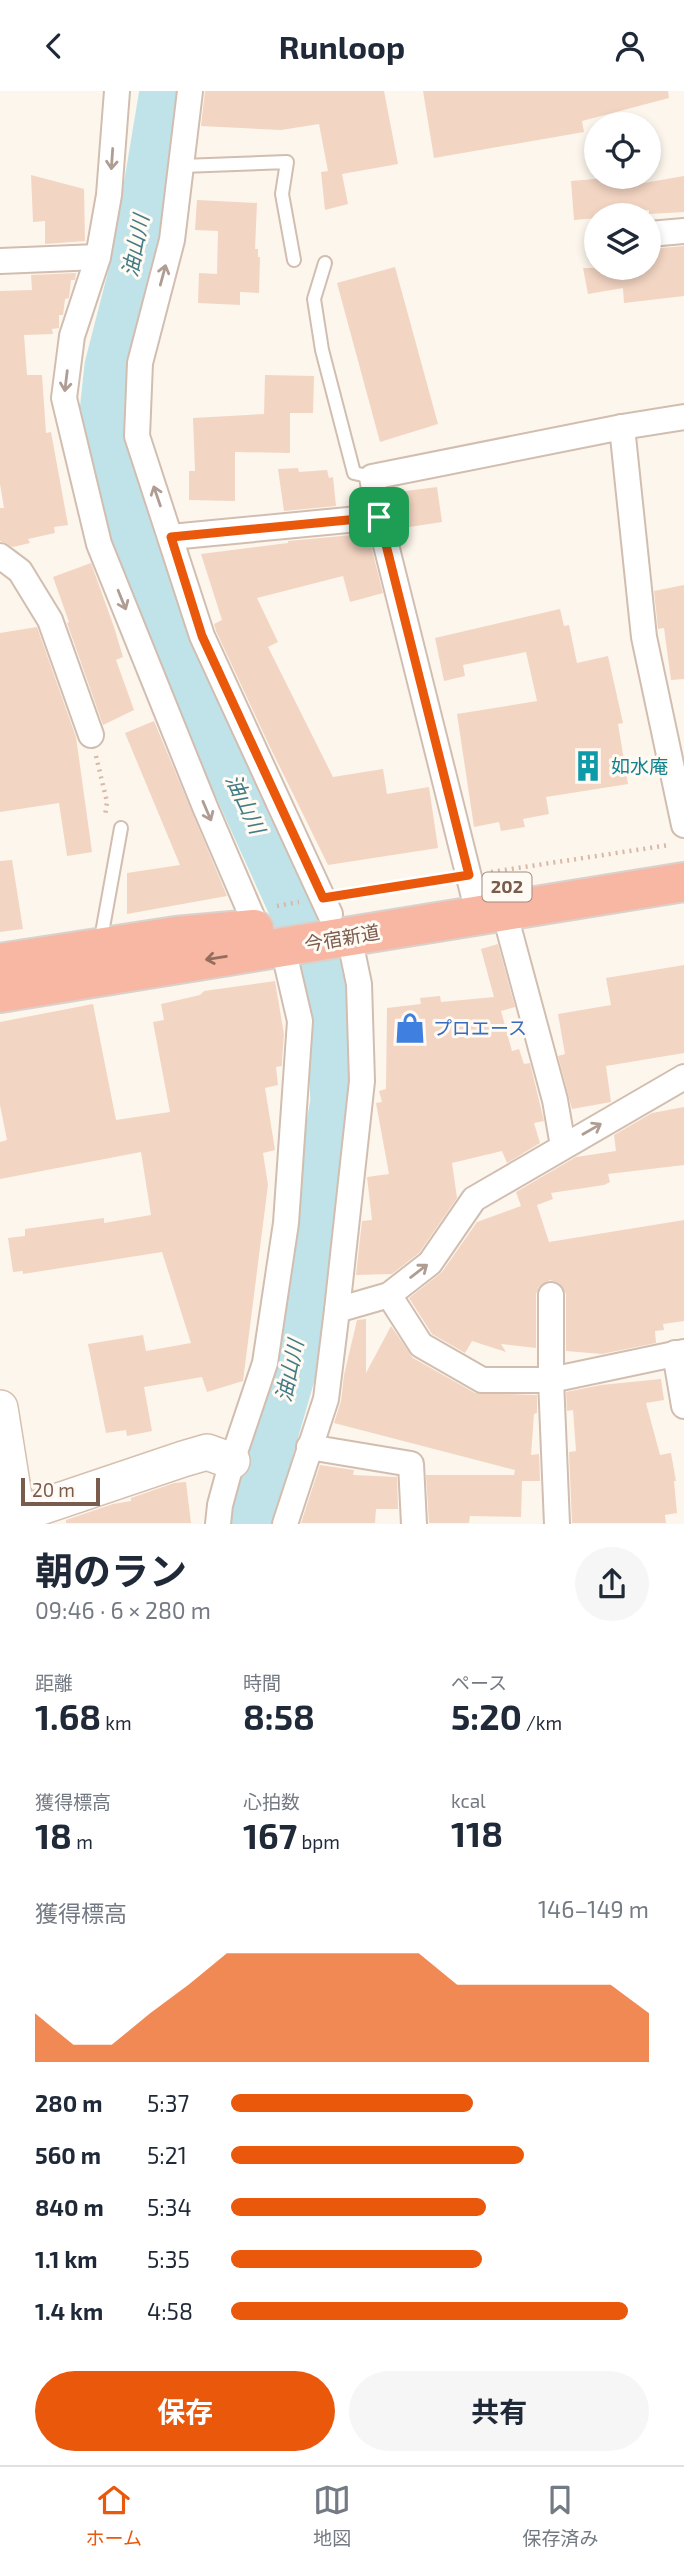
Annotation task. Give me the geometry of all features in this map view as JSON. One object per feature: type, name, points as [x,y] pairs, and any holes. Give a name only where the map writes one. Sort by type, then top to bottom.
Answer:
[{"type":"highway","name":"今宿新道","points":[[482,893],[680,843]]},
{"type":"highway","name":"今宿新道","points":[[0,963],[327,913],[482,893],[684,883]]},
{"type":"highway","name":"今宿新道","points":[[0,993],[265,924]]},
{"type":"street","points":[[117,91],[109,195],[98,257],[72,336],[64,398],[99,544],[205,807],[265,924],[300,1021],[286,1223],[265,1363],[232,1461],[220,1505],[218,1524]]},
{"type":"street","points":[[190,91],[172,240],[140,363],[137,436],[202,636],[359,984],[362,1081],[326,1399],[285,1524]]},
{"type":"street","points":[[661,234],[684,231]]},
{"type":"street","points":[[0,261],[98,257]]},
{"type":"street","points":[[563,1146],[555,1100],[482,893],[379,517],[372,477],[684,417]]},
{"type":"street","points":[[622,427],[644,637],[680,843]]},
{"type":"street","points":[[171,537],[379,517]]},
{"type":"street","points":[[0,556],[20,571],[50,620],[90,735]]},
{"type":"street","points":[[337,1310],[388,1295],[430,1263],[474,1199],[684,1077]]},
{"type":"street","points":[[388,1295],[421,1345],[482,1380],[551,1380],[680,1353],[684,1406]]},
{"type":"street","points":[[551,1295],[551,1380],[557,1524]]},
{"type":"street","points":[[0,1408],[28,1517],[183,1458],[207,1452],[232,1461]]},
{"type":"street","points":[[309,1447],[411,1464],[414,1524]]},
{"type":"lane","points":[[182,166],[287,162],[282,194],[294,260]]},
{"type":"lane","points":[[325,263],[314,299],[322,350],[354,473],[372,477]]},
{"type":"lane","points":[[103,946],[102,933],[121,828]]},
{"type":"path","points":[[265,924],[327,913],[482,893],[680,843]]},
{"type":"building","points":[[205,91],[384,91],[398,164],[342,174],[348,204],[325,210],[321,172],[328,171],[319,124],[281,130],[201,126]]},
{"type":"building","points":[[423,91],[668,91],[669,98],[616,112],[584,112],[584,132],[434,158]]},
{"type":"building","points":[[31,175],[84,189],[85,241],[45,244],[45,221],[33,222]]},
{"type":"building","points":[[684,176],[684,212],[661,213],[661,203],[584,203],[584,219],[574,220],[571,181],[584,180],[584,189],[661,189],[661,180]]},
{"type":"building","points":[[197,200],[257,203],[255,249],[258,249],[260,257],[259,293],[240,292],[240,305],[198,303],[199,273],[217,274],[218,231],[195,230]]},
{"type":"building","points":[[684,246],[684,296],[624,303],[623,288],[588,294],[585,280],[661,280],[661,248]]},
{"type":"building","points":[[395,267],[438,424],[380,442],[337,283]]},
{"type":"building","points":[[76,273],[75,280],[71,280],[69,298],[65,299],[63,315],[59,315],[59,328],[52,329],[53,334],[24,335],[27,375],[42,375],[46,433],[51,432],[68,525],[54,527],[55,533],[28,539],[30,543],[13,547],[0,541],[0,508],[4,508],[0,484],[0,291],[32,290],[31,275]]},
{"type":"building","points":[[265,375],[314,376],[313,413],[290,413],[290,453],[235,452],[235,501],[189,500],[189,471],[195,471],[193,418],[264,414]]},
{"type":"building","points":[[298,468],[299,472],[327,470],[329,478],[333,477],[336,506],[284,511],[278,469]]},
{"type":"building","points":[[437,487],[442,522],[403,528],[398,492]]},
{"type":"building","points":[[363,534],[367,547],[371,546],[383,593],[350,602],[343,576],[257,598],[278,642],[268,647],[333,777],[383,769],[387,794],[429,787],[438,848],[328,865],[216,631],[214,624],[222,620],[201,554],[288,541]]},
{"type":"building","points":[[91,563],[123,657],[116,660],[134,710],[103,725],[53,577]]},
{"type":"building","points":[[684,585],[684,679],[671,680],[664,628],[658,629],[654,591]]},
{"type":"building","points":[[560,609],[564,626],[569,625],[577,663],[608,656],[623,723],[618,724],[628,784],[546,797],[549,814],[523,819],[525,827],[501,831],[499,822],[474,827],[457,714],[537,701],[526,652],[463,665],[465,676],[444,681],[435,638]]},
{"type":"building","points":[[37,627],[76,737],[92,852],[67,856],[59,803],[0,812],[0,633]]},
{"type":"building","points":[[154,721],[227,896],[127,914],[127,873],[180,865],[125,733]]},
{"type":"building","points":[[12,860],[23,929],[0,932],[0,861]]},
{"type":"building","points":[[498,944],[515,1007],[501,1011],[512,1051],[519,1049],[524,1064],[530,1063],[544,1121],[534,1123],[540,1143],[507,1163],[502,1151],[452,1163],[457,1198],[419,1253],[392,1274],[356,1275],[362,1221],[372,1220],[367,1177],[389,1174],[376,1103],[382,1102],[379,1091],[386,1089],[387,1008],[421,1004],[420,998],[440,996],[441,1002],[494,997],[481,949]]},
{"type":"building","points":[[684,965],[684,1053],[606,1066],[611,1102],[572,1109],[558,1056],[565,1054],[558,1014],[611,1005],[606,978]]},
{"type":"building","points":[[275,981],[284,1034],[282,1066],[276,1067],[278,1085],[265,1088],[275,1150],[263,1153],[268,1185],[243,1381],[207,1392],[202,1377],[144,1387],[152,1431],[127,1436],[126,1430],[106,1433],[88,1344],[143,1335],[146,1351],[191,1343],[162,1252],[23,1274],[23,1271],[13,1272],[8,1238],[25,1236],[25,1229],[104,1218],[104,1223],[151,1215],[141,1152],[0,1179],[0,1142],[7,1140],[0,1105],[0,1022],[93,1004],[116,1120],[170,1112],[153,1022],[164,1020],[161,1004],[200,995],[204,991]]},
{"type":"building","points":[[684,1107],[684,1165],[608,1174],[610,1182],[604,1185],[551,1193],[553,1199],[537,1205],[549,1242],[684,1220],[684,1321],[663,1324],[664,1330],[655,1331],[656,1343],[602,1354],[566,1351],[566,1294],[559,1283],[550,1280],[539,1287],[536,1294],[536,1348],[501,1344],[506,1352],[472,1341],[465,1353],[432,1334],[409,1298],[442,1272],[477,1222],[521,1206],[516,1192],[576,1157],[616,1151],[614,1135],[652,1113]]},
{"type":"building","points":[[366,1319],[366,1373],[391,1326],[413,1358],[475,1393],[537,1395],[531,1455],[539,1454],[540,1481],[522,1481],[521,1517],[470,1516],[469,1523],[429,1523],[426,1475],[514,1475],[515,1470],[334,1423],[357,1320]]},
{"type":"building","points":[[661,1379],[664,1400],[646,1403],[660,1455],[671,1453],[676,1481],[677,1513],[665,1515],[666,1523],[572,1523],[569,1452],[576,1451],[573,1410],[567,1411],[566,1392],[601,1385]]},
{"type":"building","points":[[320,1465],[354,1470],[353,1475],[397,1477],[398,1509],[376,1509],[375,1523],[301,1523]]},
{"type":"building","points":[[186,1482],[191,1523],[66,1523],[66,1520],[113,1504],[131,1501],[131,1498],[174,1483]]},
{"type":"waterway","name":"油山川","points":[[163,91],[134,265],[108,366],[103,412],[133,545],[214,736],[323,976],[328,995],[334,1101],[308,1247],[296,1360],[251,1524]]},
{"type":"place","name":"如水庵","points":[[588,766]]},
{"type":"place","name":"プロエース","points":[[410,1028]]},
{"type":"route","points":[[379,517],[469,875],[323,898],[202,636],[171,537],[379,517]]}]
